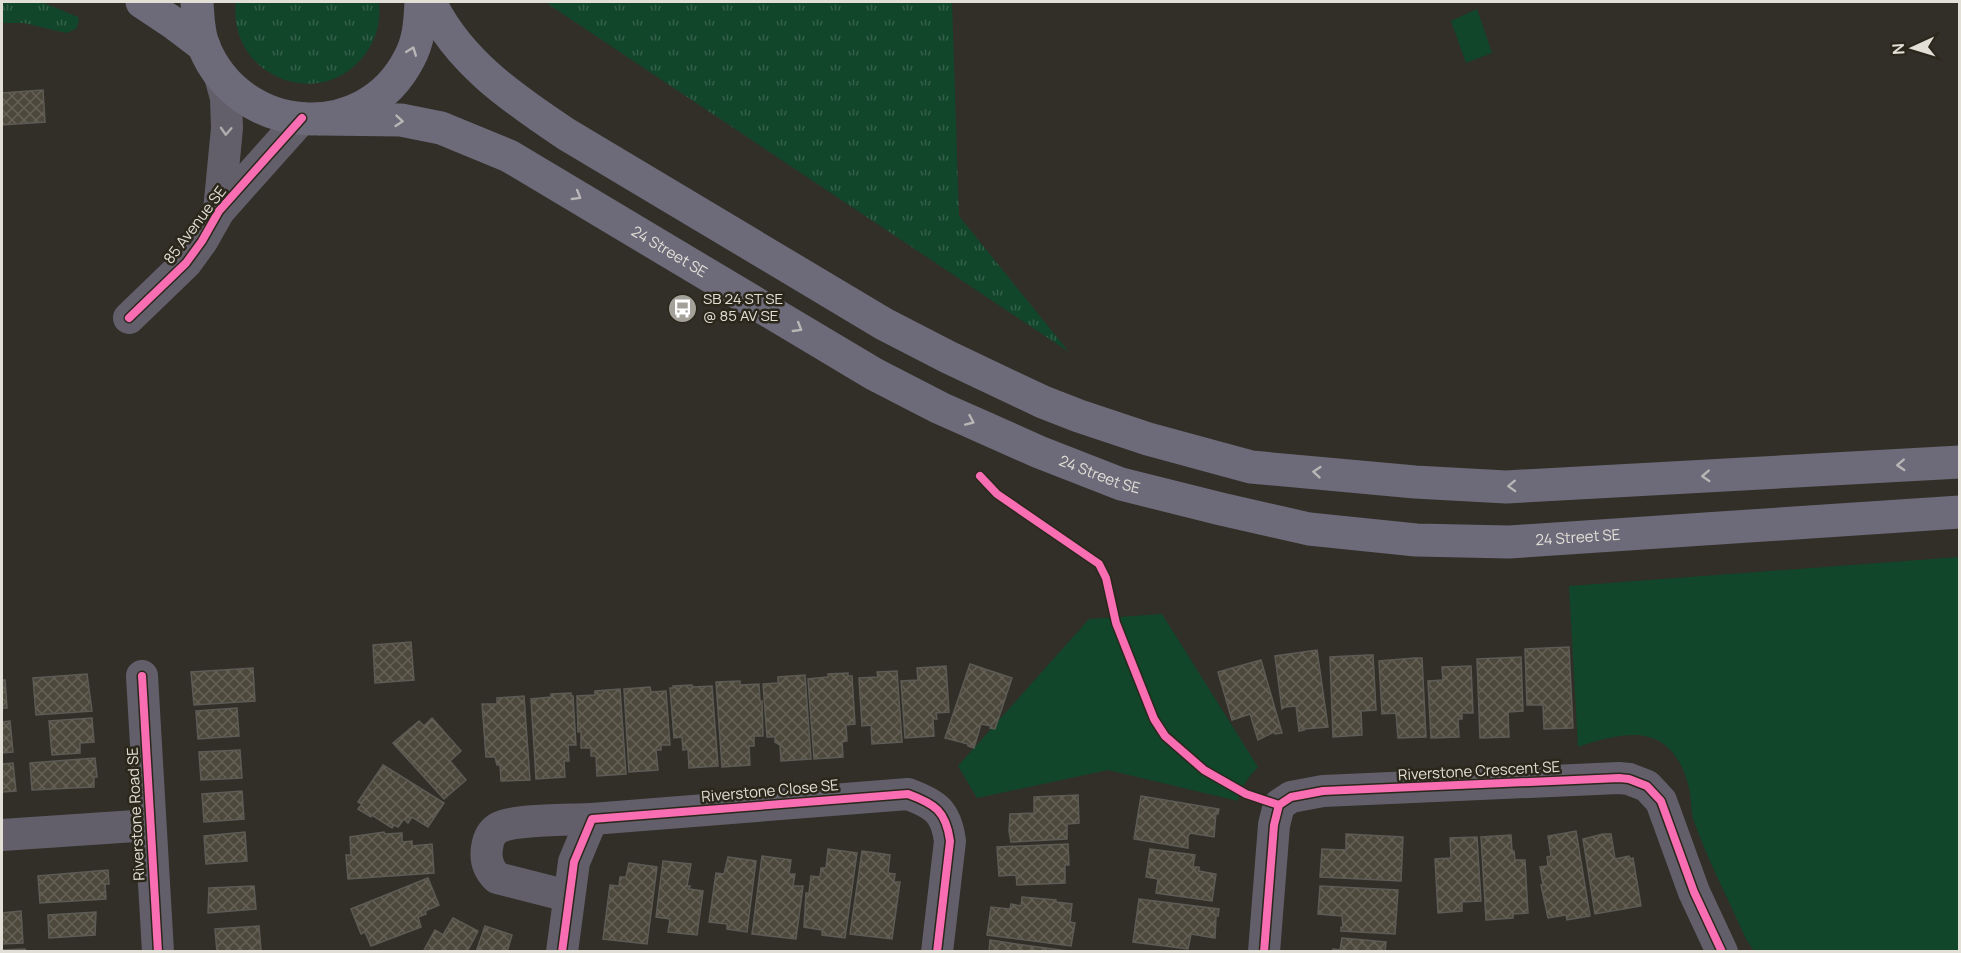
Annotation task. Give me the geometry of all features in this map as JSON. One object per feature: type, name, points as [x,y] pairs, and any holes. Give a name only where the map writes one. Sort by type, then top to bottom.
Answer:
[{"type":"main road","points":[[142,2],[175,24],[211,60],[237,94],[258,107],[286,117],[311,119],[354,111],[374,100],[401,73],[410,58],[419,32],[421,2]]},
{"type":"main road","points":[[197,2],[198,24],[211,60]]},
{"type":"main road","points":[[430,2],[453,42],[477,67],[528,109],[566,134],[902,334],[1044,402],[1148,439],[1251,467],[1415,482],[1506,487],[1959,462]]},
{"type":"main road","name":"24 Street SE","points":[[311,119],[401,120],[441,128],[509,156],[874,374],[940,408],[1038,452],[1121,484],[1221,509],[1309,529],[1416,540],[1509,542],[1959,512]]},
{"type":"street","name":"85 Avenue SE","points":[[211,60],[226,98],[227,128],[219,211]]},
{"type":"street","name":"85 Avenue SE","points":[[129,318],[186,263],[202,242],[219,211],[311,119]]},
{"type":"street","name":"Riverstone Road SE","points":[[142,676],[158,951]]},
{"type":"street","name":"Riverstone Crescent SE","points":[[1264,951],[1274,825],[1279,805],[1291,797],[1323,791],[1619,778],[1647,786],[1661,801],[1695,892],[1722,951]]},
{"type":"street","name":"Riverstone Close SE","points":[[568,896],[497,878],[491,872],[486,854],[493,832],[499,827],[514,823],[908,794],[929,802],[940,811],[948,826],[950,841],[937,951]]},
{"type":"street","points":[[562,951],[574,862],[592,819]]},
{"type":"street","points":[[2,835],[150,825]]},
{"type":"green space","points":[[2,2],[42,2],[78,17],[79,21],[76,29],[66,33],[24,23],[2,23]]},
{"type":"green space","points":[[236,2],[379,2],[379,22],[370,47],[347,72],[325,82],[303,84],[281,78],[261,67],[246,50],[237,28]]},
{"type":"green space","points":[[550,2],[952,2],[959,216],[1069,352],[548,4]]},
{"type":"green space","points":[[1477,9],[1492,53],[1466,63],[1451,21]]},
{"type":"green space","points":[[1959,557],[1959,951],[1754,951],[1745,937],[1693,820],[1689,788],[1682,767],[1672,752],[1660,742],[1647,736],[1631,735],[1578,747],[1569,586]]},
{"type":"green space","points":[[1162,614],[1258,767],[1245,783],[1238,801],[1108,770],[977,798],[958,766],[1089,619]]},
{"type":"building","points":[[43,90],[45,122],[2,125],[2,93]]},
{"type":"building","points":[[411,642],[414,680],[375,683],[373,645]]},
{"type":"building","points":[[1569,647],[1573,728],[1544,729],[1543,705],[1527,705],[1525,649]]},
{"type":"building","points":[[1317,650],[1328,727],[1299,731],[1296,706],[1282,709],[1275,656]]},
{"type":"building","points":[[1373,655],[1376,710],[1361,711],[1362,735],[1333,737],[1330,657]]},
{"type":"building","points":[[1521,657],[1523,711],[1508,712],[1509,737],[1480,738],[1477,659]]},
{"type":"building","points":[[1422,658],[1426,737],[1398,738],[1396,713],[1382,714],[1379,661]]},
{"type":"building","points":[[1261,660],[1282,733],[1275,734],[1274,732],[1258,740],[1250,714],[1232,720],[1218,672]]},
{"type":"building","points":[[970,664],[1012,678],[995,729],[981,724],[974,748],[968,744],[945,738]]},
{"type":"building","points":[[946,666],[949,712],[936,713],[937,719],[933,719],[934,736],[905,738],[901,681],[918,680],[917,668]]},
{"type":"building","points":[[1471,666],[1473,713],[1462,713],[1462,719],[1458,719],[1459,737],[1431,738],[1428,681],[1443,680],[1442,667]]},
{"type":"building","points":[[253,668],[255,701],[194,705],[191,672]]},
{"type":"building","points":[[897,671],[902,742],[872,744],[871,725],[862,726],[859,678],[878,677],[877,672]]},
{"type":"building","points":[[848,673],[848,676],[852,676],[855,724],[846,725],[847,741],[842,742],[843,757],[814,759],[808,679],[828,677],[828,674]]},
{"type":"building","points":[[87,674],[92,711],[36,715],[33,678]]},
{"type":"building","points":[[805,675],[811,759],[781,761],[780,745],[775,742],[775,737],[767,737],[763,684],[778,683],[778,677]]},
{"type":"building","points":[[2,680],[5,680],[7,708],[2,708]]},
{"type":"building","points":[[740,681],[740,685],[759,684],[763,736],[754,736],[754,746],[749,746],[750,765],[722,767],[716,682]]},
{"type":"building","points":[[692,685],[693,687],[712,686],[718,766],[689,768],[688,749],[683,750],[682,737],[674,738],[670,688]]},
{"type":"building","points":[[650,687],[651,692],[666,691],[670,745],[661,745],[661,750],[656,750],[658,770],[629,772],[624,689]]},
{"type":"building","points":[[620,689],[626,774],[597,776],[596,756],[591,756],[591,748],[581,748],[577,696],[595,695],[595,691]]},
{"type":"building","points":[[571,693],[576,745],[568,745],[569,761],[564,761],[565,777],[536,779],[531,699],[551,697],[551,694]]},
{"type":"building","points":[[524,696],[530,780],[501,781],[500,765],[497,765],[495,757],[486,757],[482,704],[497,704],[497,698]]},
{"type":"building","points":[[237,708],[239,736],[198,739],[196,711]]},
{"type":"building","points":[[92,718],[94,742],[80,743],[80,753],[52,755],[49,721]]},
{"type":"building","points":[[432,718],[461,751],[450,761],[466,780],[444,799],[393,743],[419,721],[424,726]]},
{"type":"building","points":[[10,721],[13,752],[2,753],[2,722]]},
{"type":"building","points":[[240,750],[242,778],[201,780],[199,752]]},
{"type":"building","points":[[95,758],[97,777],[94,777],[94,787],[32,790],[30,763]]},
{"type":"building","points":[[13,763],[16,791],[2,792],[2,764]]},
{"type":"building","points":[[383,765],[444,803],[428,827],[412,817],[408,823],[404,819],[398,827],[394,825],[392,828],[358,809],[362,804],[358,802]]},
{"type":"building","points":[[242,791],[244,819],[204,822],[202,794]]},
{"type":"building","points":[[1078,795],[1079,823],[1067,824],[1067,839],[1011,842],[1010,814],[1034,813],[1034,797]]},
{"type":"building","points":[[1141,796],[1219,809],[1218,814],[1216,813],[1214,837],[1190,833],[1188,848],[1134,839]]},
{"type":"building","points":[[1576,831],[1590,916],[1567,920],[1566,915],[1548,918],[1541,885],[1543,885],[1540,867],[1548,866],[1547,857],[1551,856],[1548,836]]},
{"type":"building","points":[[245,832],[247,861],[206,864],[204,836]]},
{"type":"building","points":[[384,832],[385,834],[402,833],[402,842],[412,841],[412,846],[432,844],[434,873],[348,879],[346,855],[351,855],[350,837]]},
{"type":"building","points":[[1346,834],[1403,837],[1401,881],[1320,877],[1322,849],[1346,850]]},
{"type":"building","points":[[1611,834],[1615,859],[1629,856],[1630,859],[1633,858],[1641,906],[1595,914],[1583,839]]},
{"type":"building","points":[[1511,835],[1515,860],[1525,860],[1528,913],[1513,914],[1513,918],[1486,920],[1481,837]]},
{"type":"building","points":[[1477,837],[1481,901],[1462,902],[1462,911],[1438,913],[1435,859],[1451,858],[1450,838]]},
{"type":"building","points":[[1068,844],[1069,865],[1065,865],[1065,883],[1017,885],[1016,875],[999,876],[997,847]]},
{"type":"building","points":[[828,849],[857,853],[845,938],[822,935],[822,930],[804,927],[806,893],[809,893],[811,876],[820,877],[821,868],[826,868]]},
{"type":"building","points":[[1150,849],[1195,855],[1193,867],[1199,867],[1199,871],[1216,874],[1212,901],[1156,893],[1158,879],[1146,877]]},
{"type":"building","points":[[862,851],[890,855],[888,873],[895,874],[894,882],[900,882],[892,939],[850,934]]},
{"type":"building","points":[[762,856],[791,860],[789,874],[795,874],[793,886],[803,886],[796,939],[752,934]]},
{"type":"building","points":[[728,857],[756,861],[747,932],[727,929],[727,924],[709,922],[716,873],[724,874]]},
{"type":"building","points":[[663,861],[691,864],[687,886],[690,886],[689,889],[703,891],[697,935],[668,932],[670,919],[656,917]]},
{"type":"building","points":[[629,863],[657,867],[647,944],[603,939],[610,885],[619,886],[620,877],[626,877]]},
{"type":"building","points":[[108,870],[109,884],[105,884],[106,899],[40,903],[38,876]]},
{"type":"building","points":[[428,878],[439,905],[418,917],[421,927],[371,946],[365,932],[361,934],[351,909]]},
{"type":"building","points":[[254,886],[256,909],[208,913],[209,888]]},
{"type":"building","points":[[1320,886],[1398,890],[1395,934],[1341,931],[1342,916],[1318,914]]},
{"type":"building","points":[[1022,897],[1072,904],[1070,922],[1075,923],[1071,946],[987,935],[991,907],[1010,909],[1011,904],[1021,906]]},
{"type":"building","points":[[1139,899],[1219,909],[1218,916],[1216,916],[1215,938],[1191,934],[1188,949],[1133,942]]},
{"type":"building","points":[[21,911],[23,943],[2,944],[2,913]]},
{"type":"building","points":[[96,912],[95,935],[49,938],[48,915]]},
{"type":"building","points":[[453,918],[478,931],[467,952],[423,952],[435,930],[443,935]]},
{"type":"building","points":[[259,926],[261,950],[217,952],[215,929]]},
{"type":"building","points":[[485,926],[512,935],[507,952],[476,952]]},
{"type":"building","points":[[1342,938],[1386,942],[1385,952],[1333,952],[1333,949],[1340,950]]},
{"type":"building","points":[[990,940],[1016,944],[1068,951],[989,952]]},
{"type":"building","points":[[25,949],[26,952],[2,952],[2,950]]},
{"type":"cycle path","points":[[129,318],[186,263],[219,211],[302,118]]},
{"type":"cycle path","points":[[980,476],[997,494],[1099,564],[1106,578],[1116,623],[1154,719],[1165,736],[1204,770],[1246,794],[1279,805]]},
{"type":"cycle path","points":[[142,676],[158,952]]},
{"type":"cycle path","points":[[1264,952],[1274,825],[1279,805],[1291,797],[1323,791],[1619,778],[1647,786],[1661,801],[1694,892],[1722,952]]},
{"type":"cycle path","points":[[562,952],[574,862],[592,819],[908,794],[925,801],[938,810],[946,822],[950,841],[937,952]]},
{"type":"place","name":"SB 24 ST SE @ 85 AV SE","points":[[682,308]]}]
